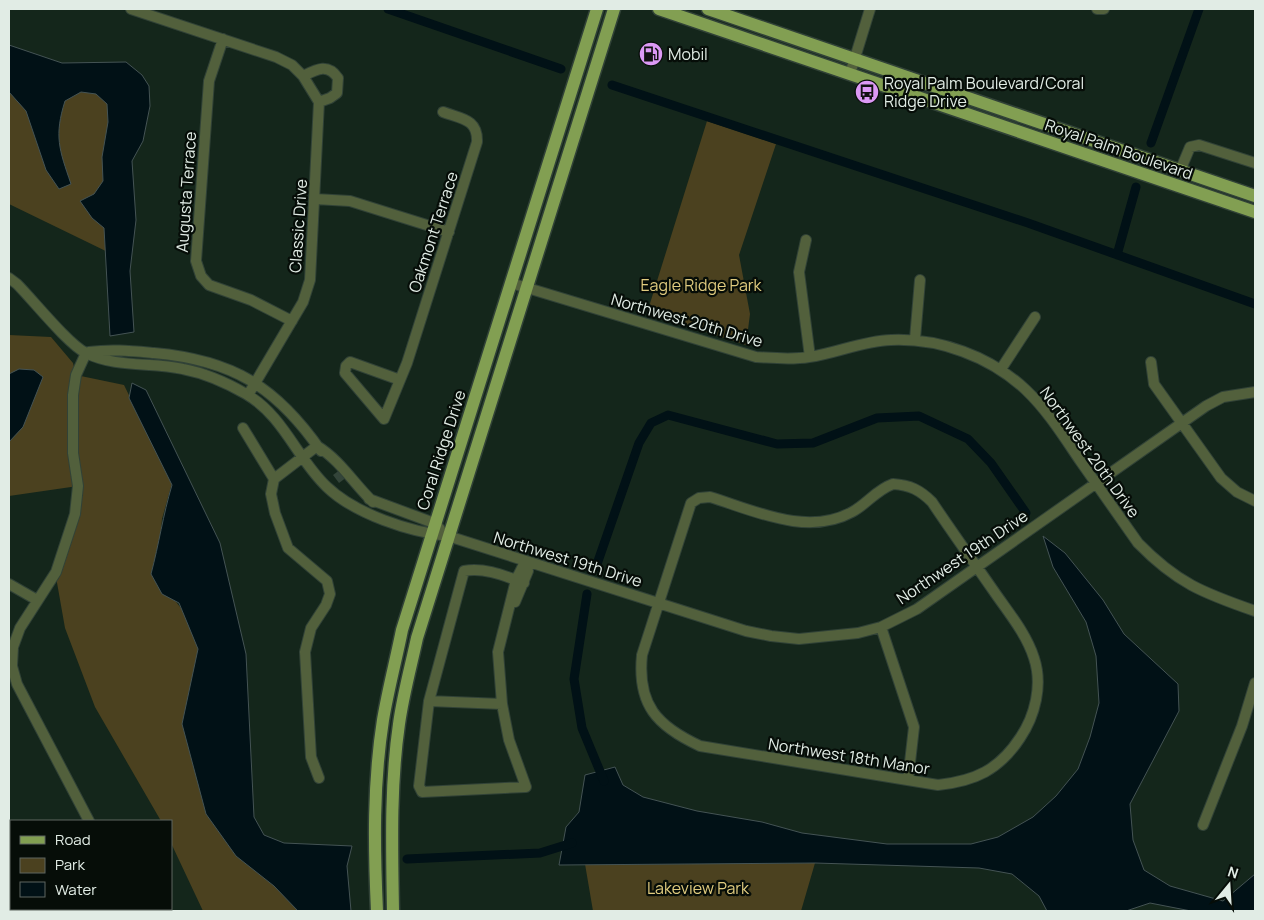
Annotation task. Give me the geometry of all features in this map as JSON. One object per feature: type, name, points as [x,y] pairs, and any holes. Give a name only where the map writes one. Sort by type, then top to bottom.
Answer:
[{"type":"main road","name":"Coral Ridge Drive","points":[[377,911],[374,837],[377,774],[383,719],[402,630],[597,9]]},
{"type":"main road","name":"Coral Ridge Drive","points":[[393,911],[391,840],[394,775],[399,723],[417,638],[614,9]]},
{"type":"main road","name":"Royal Palm Boulevard","points":[[659,9],[1255,212]]},
{"type":"main road","name":"Royal Palm Boulevard","points":[[708,9],[1255,196]]},
{"type":"street","points":[[131,9],[276,56],[292,65],[303,76],[319,102],[330,98],[337,92],[338,78],[334,72],[324,67],[303,76]]},
{"type":"street","points":[[850,74],[870,9]]},
{"type":"street","points":[[1097,9],[1104,9]]},
{"type":"street","name":"Augusta Terrace","points":[[223,39],[209,81],[196,261],[201,276],[209,285],[251,300],[292,321]]},
{"type":"street","name":"Classic Drive","points":[[248,395],[303,302],[310,280],[319,102]]},
{"type":"street","name":"Oakmont Terrace","points":[[400,380],[358,364],[350,362],[346,366],[346,373],[384,419],[407,363],[477,142],[478,131],[472,123],[443,112]]},
{"type":"street","points":[[1180,171],[1187,151],[1190,147],[1199,145],[1255,163]]},
{"type":"street","points":[[315,199],[350,201],[449,232]]},
{"type":"street","points":[[806,240],[799,272],[810,357]]},
{"type":"street","points":[[9,278],[86,353],[113,362],[183,369],[217,380],[248,395],[287,432],[327,487],[347,503],[384,520],[433,528]]},
{"type":"street","points":[[915,339],[920,280]]},
{"type":"street","name":"Northwest 20th Drive","points":[[511,283],[732,352],[756,357],[788,359],[810,357],[860,344],[915,339],[942,344],[979,358],[1001,369],[1026,390],[1048,414],[1138,543],[1155,561],[1176,577],[1205,594],[1255,611]]},
{"type":"street","points":[[1001,369],[1035,317]]},
{"type":"street","points":[[86,353],[113,349],[184,356],[220,365],[255,382],[276,398],[298,420],[337,472]]},
{"type":"street","points":[[86,353],[76,375],[73,396],[73,453],[78,486],[75,514],[56,572],[20,628],[13,647],[12,666],[17,684],[88,820]]},
{"type":"street","points":[[1151,362],[1154,384],[1221,478],[1237,492],[1255,501]]},
{"type":"street","name":"Northwest 19th Drive","points":[[448,536],[746,631],[799,639],[827,638],[881,627],[917,609],[1206,406],[1223,397],[1240,392],[1255,392]]},
{"type":"street","points":[[243,428],[274,479]]},
{"type":"street","points":[[318,446],[333,457],[373,502]]},
{"type":"street","points":[[318,446],[274,479],[271,494],[275,513],[288,548],[327,581],[330,594],[326,606],[311,628],[305,652],[311,757],[319,778]]},
{"type":"street","points":[[346,484],[373,502],[448,536]]},
{"type":"street","name":"Northwest 18th Manor","points":[[893,484],[908,485],[921,492],[932,502],[1024,634],[1035,660],[1037,686],[1034,710],[1024,732],[1012,750],[980,776],[960,783],[938,785],[700,746],[670,731],[657,720],[643,690],[640,675],[642,656],[659,603],[691,503],[698,498],[710,497],[787,521],[809,523],[833,520],[852,512],[882,488],[893,484]]},
{"type":"street","points":[[520,581],[477,568],[464,571],[429,700],[419,786],[422,792],[526,788],[509,740],[502,704],[498,652],[520,581],[528,571],[525,562]]},
{"type":"street","points":[[9,584],[37,600]]},
{"type":"street","points":[[881,627],[914,727],[908,780]]},
{"type":"street","points":[[1203,825],[1242,726],[1255,683]]},
{"type":"street","points":[[429,700],[502,704]]},
{"type":"green space","points":[[9,63],[123,100],[116,256],[9,204]]},
{"type":"green space","name":"Eagle Ridge Park","points":[[707,121],[776,144],[739,255],[750,314],[746,345],[647,313]]},
{"type":"green space","points":[[9,335],[51,337],[73,363],[76,375],[124,385],[172,483],[162,519],[159,550],[153,573],[216,652],[247,857],[324,911],[203,911],[172,845],[172,820],[160,820],[95,707],[65,628],[56,577],[69,548],[78,486],[9,496]]},
{"type":"green space","name":"Lakeview Park","points":[[815,863],[801,911],[593,911],[585,864]]},
{"type":"water","points":[[9,45],[62,63],[126,62],[142,75],[149,86],[150,106],[143,141],[132,161],[136,220],[130,271],[134,332],[110,336],[104,228],[92,218],[80,201],[94,194],[103,181],[102,157],[108,122],[107,104],[96,94],[81,92],[65,101],[60,124],[59,142],[71,184],[59,189],[46,170],[26,111],[9,92]]},
{"type":"water","points":[[19,369],[34,370],[43,377],[23,427],[9,442],[9,374]]},
{"type":"water","points":[[132,383],[146,390],[220,543],[246,654],[254,817],[264,835],[284,843],[352,846],[347,866],[351,911],[298,911],[274,886],[236,856],[206,814],[182,724],[198,649],[179,603],[162,594],[151,574],[172,485],[129,398]]},
{"type":"water","points":[[1043,536],[1065,553],[1103,600],[1124,634],[1178,684],[1179,711],[1130,804],[1133,840],[1144,870],[1170,886],[1223,901],[1255,874],[1255,911],[1191,911],[1150,903],[1126,911],[1047,911],[1039,896],[1012,874],[979,868],[815,863],[559,865],[566,827],[579,812],[585,775],[615,767],[623,785],[643,797],[697,811],[762,822],[802,833],[887,844],[971,844],[998,837],[1033,817],[1056,796],[1078,769],[1090,737],[1099,703],[1096,656],[1086,622],[1053,567]]},
{"type":"waterway","points":[[388,9],[561,69]]},
{"type":"waterway","points":[[1151,143],[1199,9]]},
{"type":"waterway","points":[[612,85],[1028,223],[1255,304]]},
{"type":"waterway","points":[[1117,255],[1136,187]]},
{"type":"waterway","points":[[596,567],[639,443],[651,423],[668,415],[777,444],[813,443],[877,418],[919,416],[968,439],[991,463],[1026,513]]},
{"type":"waterway","points":[[587,594],[574,679],[582,728],[604,781]]},
{"type":"waterway","points":[[407,859],[540,853],[572,843]]},
{"type":"tunnel","points":[[337,472],[346,484]]},
{"type":"place","name":"Mobil","points":[[651,54]]},
{"type":"place","name":"Royal Palm Boulevard/Coral Ridge Drive","points":[[867,92]]}]
